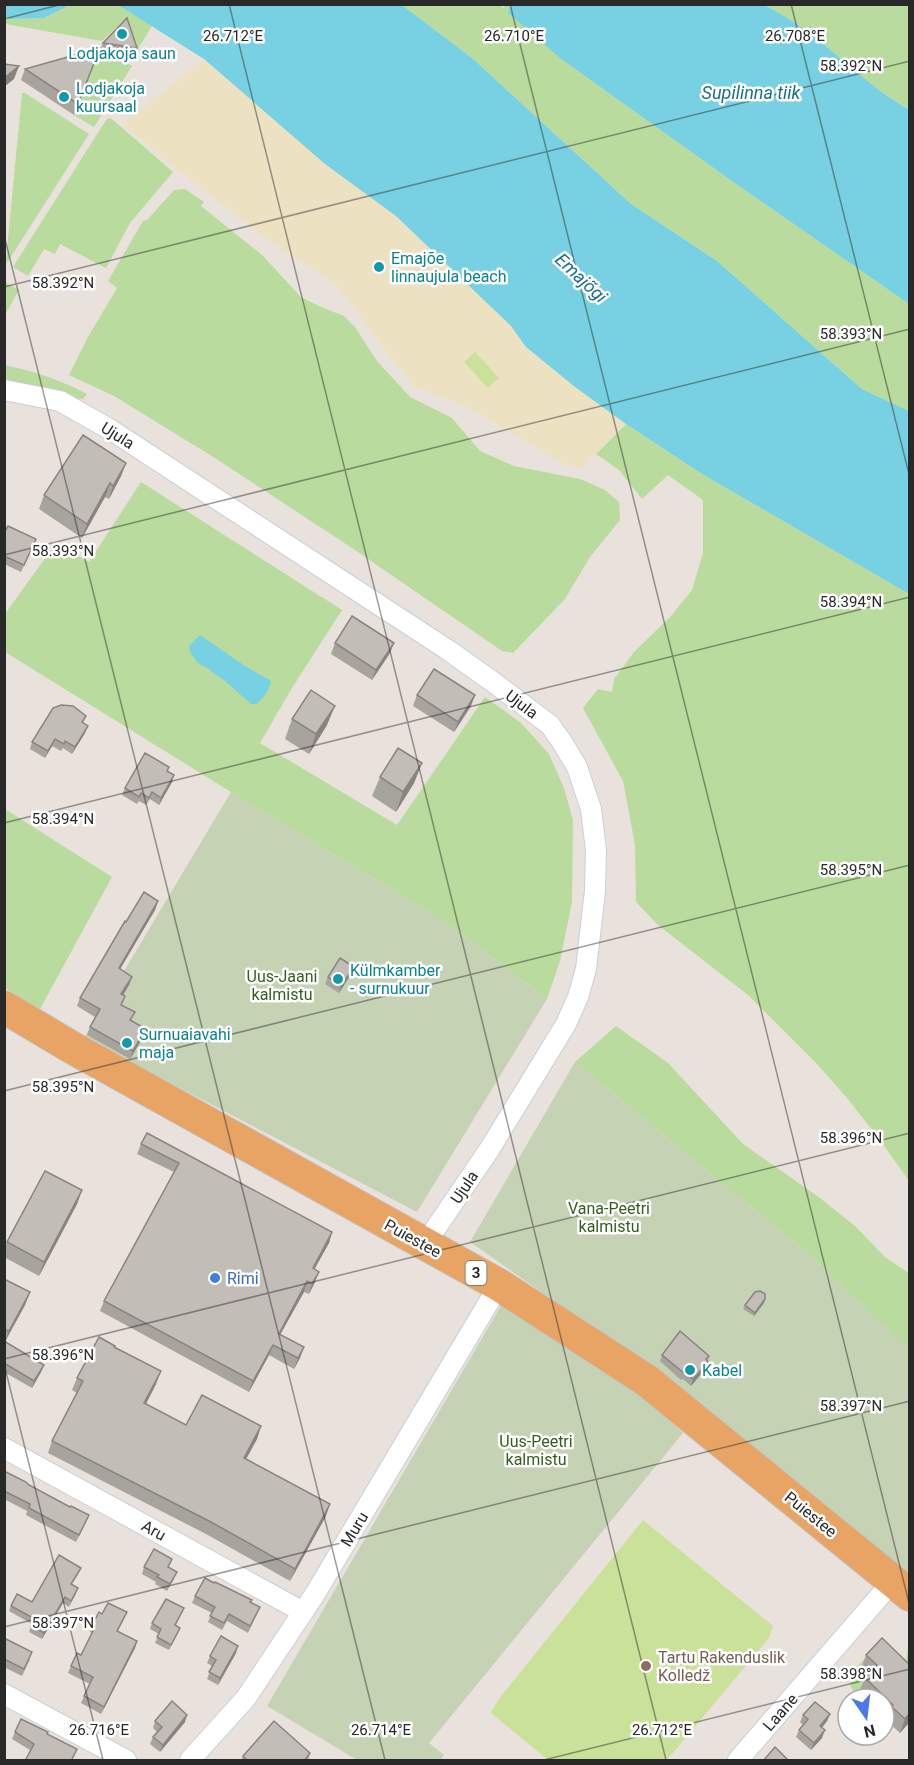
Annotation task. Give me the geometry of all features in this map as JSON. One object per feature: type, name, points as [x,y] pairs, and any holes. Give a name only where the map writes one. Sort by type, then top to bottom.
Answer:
[{"type":"highway","name":"Puiestee","points":[[4,1007],[80,1052],[499,1285],[646,1380],[901,1588]]},
{"type":"street","name":"Ujula","points":[[4,390],[60,401],[111,430],[447,650],[550,725],[577,767],[591,809],[596,850],[593,908],[586,969],[578,997],[566,1024],[495,1140],[425,1244]]},
{"type":"street","name":"Muru","points":[[190,1761],[246,1698],[303,1612],[499,1285]]},
{"type":"street","name":"Aru","points":[[4,1448],[303,1612]]},
{"type":"street","name":"Laane","points":[[738,1761],[901,1588]]},
{"type":"street","points":[[4,1694],[126,1761]]},
{"type":"green space","points":[[500,4],[503,8],[505,5],[511,5],[508,13],[561,59],[909,304],[909,411],[862,389],[717,261],[631,204],[472,58],[402,5]]},
{"type":"green space","points":[[70,5],[118,5],[152,26],[134,55],[123,21],[102,41],[5,24],[4,17],[11,19],[44,18]]},
{"type":"green space","points":[[764,5],[909,5],[909,110],[875,87],[793,21]]},
{"type":"green space","points":[[96,58],[120,60],[132,66],[94,127],[74,115]]},
{"type":"green space","points":[[22,93],[89,134],[7,263],[6,260]]},
{"type":"green space","points":[[109,118],[173,172],[130,223],[106,268],[60,244],[55,254],[44,249],[28,276],[13,267]]},
{"type":"green space","points":[[185,189],[204,202],[201,206],[262,255],[301,297],[344,316],[355,327],[377,361],[410,397],[452,418],[480,451],[514,466],[580,479],[605,490],[619,502],[620,520],[590,557],[565,599],[513,653],[502,651],[215,458],[114,396],[69,375],[117,288],[108,281],[143,221],[147,220],[174,190]]},
{"type":"green space","points":[[4,283],[19,290],[5,315]]},
{"type":"green space","points":[[475,352],[499,378],[488,388],[464,362]]},
{"type":"green space","points":[[4,365],[47,377],[87,394],[83,399],[75,399],[5,381]]},
{"type":"green space","points":[[626,424],[702,474],[909,594],[909,1181],[847,1098],[816,1063],[748,995],[658,925],[636,902],[635,845],[623,781],[583,708],[598,689],[612,692],[614,679],[634,652],[670,617],[692,590],[703,553],[703,500],[668,475],[642,499],[619,470],[596,454]]},
{"type":"green space","points":[[141,482],[342,610],[260,743],[397,825],[485,697],[521,723],[549,754],[564,788],[573,820],[572,902],[560,961],[547,999],[450,925],[5,652],[5,614],[56,543],[89,562]]},
{"type":"green space","name":"Uus-Jaani kalmistu","points":[[231,792],[450,925],[547,999],[417,1212],[84,1038]]},
{"type":"green space","points":[[5,809],[112,877],[40,1009],[5,988]]},
{"type":"green space","points":[[616,1026],[668,1063],[743,1144],[820,1198],[856,1227],[885,1257],[909,1273],[909,1350],[813,1258],[575,1062]]},
{"type":"green space","name":"Vana-Peetri kalmistu","points":[[575,1062],[813,1258],[909,1350],[909,1576],[664,1378],[470,1242]]},
{"type":"green space","name":"Uus-Peetri kalmistu","points":[[502,1304],[643,1396],[683,1433],[429,1743],[444,1755],[440,1760],[357,1760],[267,1706]]},
{"type":"green space","points":[[643,1520],[773,1626],[769,1638],[667,1760],[548,1760],[491,1713],[498,1700]]},
{"type":"green space","points":[[909,1641],[909,1682],[862,1668],[867,1674],[869,1672],[862,1687],[851,1687],[852,1672],[877,1646],[905,1669]]},
{"type":"sand","name":"Emajõe linnaujula beach","points":[[204,59],[325,164],[396,216],[511,326],[526,348],[626,424],[582,468],[562,463],[469,408],[413,386],[335,284],[266,239],[122,124]]},
{"type":"water","points":[[4,5],[70,5],[44,18],[11,19],[5,17]]},
{"type":"water","name":"Emajõgi","points":[[118,5],[402,5],[472,58],[631,204],[717,261],[862,389],[909,411],[909,594],[702,474],[575,387],[526,347],[511,326],[396,216],[325,164],[204,59]]},
{"type":"water","name":"Supilinna tiik","points":[[511,5],[764,5],[793,21],[833,51],[875,87],[909,110],[909,304],[561,59],[508,13]]},
{"type":"water","points":[[200,635],[270,680],[266,694],[257,704],[251,704],[225,681],[198,663],[191,654],[189,646]]},
{"type":"building","points":[[127,18],[137,48],[103,43]]},
{"type":"building","name":"Lodjakoja kuursaal","points":[[100,48],[78,104],[25,69]]},
{"type":"building","points":[[4,64],[19,66],[4,78]]},
{"type":"building","points":[[83,435],[126,463],[113,486],[110,483],[87,524],[44,495]]},
{"type":"building","points":[[8,526],[36,539],[24,565],[4,556],[4,534]]},
{"type":"building","points":[[352,616],[394,643],[376,670],[335,643]]},
{"type":"building","points":[[434,669],[475,695],[458,722],[417,695]]},
{"type":"building","points":[[311,690],[335,706],[316,734],[292,719]]},
{"type":"building","points":[[61,705],[73,706],[86,716],[82,722],[88,726],[75,747],[65,741],[64,744],[55,739],[48,751],[32,742],[53,708]]},
{"type":"building","points":[[398,748],[422,763],[403,792],[380,777]]},
{"type":"building","points":[[145,753],[169,767],[167,771],[174,775],[161,798],[152,792],[149,798],[141,793],[139,797],[125,788]]},
{"type":"building","points":[[144,892],[158,901],[119,968],[132,977],[121,994],[125,996],[121,1005],[135,1012],[130,1020],[146,1029],[133,1051],[90,1027],[100,1009],[80,998]]},
{"type":"building","name":"Külmkamber - surnukuur","points":[[340,958],[354,967],[341,986],[328,977]]},
{"type":"building","points":[[147,1133],[332,1232],[313,1268],[319,1272],[312,1284],[307,1281],[279,1334],[304,1347],[298,1358],[273,1345],[253,1381],[104,1301],[179,1163],[141,1144]]},
{"type":"building","points":[[45,1171],[82,1190],[44,1262],[7,1242]]},
{"type":"building","points":[[4,1279],[30,1292],[9,1331],[4,1329]]},
{"type":"building","points":[[760,1291],[765,1294],[765,1299],[755,1313],[745,1305],[755,1292]]},
{"type":"building","points":[[680,1331],[709,1356],[706,1359],[708,1362],[693,1379],[662,1355]]},
{"type":"building","points":[[99,1337],[161,1371],[144,1403],[186,1425],[202,1395],[261,1426],[244,1458],[330,1504],[295,1569],[211,1522],[52,1441],[83,1381],[77,1378]]},
{"type":"building","points":[[4,1341],[44,1365],[34,1381],[4,1363]]},
{"type":"building","points":[[4,1471],[89,1515],[79,1535],[29,1508],[30,1504],[4,1491]]},
{"type":"building","points":[[154,1549],[172,1559],[168,1567],[177,1572],[170,1584],[144,1567]]},
{"type":"building","points":[[59,1555],[81,1568],[71,1584],[78,1588],[71,1601],[65,1597],[44,1633],[31,1626],[35,1619],[11,1606],[17,1594],[32,1602]]},
{"type":"building","points":[[205,1578],[252,1600],[250,1602],[260,1607],[250,1626],[229,1614],[224,1623],[210,1616],[215,1607],[195,1596]]},
{"type":"building","points":[[166,1599],[184,1608],[175,1625],[180,1628],[171,1645],[157,1637],[161,1629],[152,1623]]},
{"type":"building","points":[[108,1603],[127,1612],[117,1631],[137,1641],[104,1707],[84,1696],[93,1677],[71,1666],[77,1653],[81,1655],[95,1627],[92,1625],[99,1612],[102,1614]]},
{"type":"building","points":[[221,1636],[238,1646],[220,1678],[209,1672],[216,1660],[210,1656]]},
{"type":"building","points":[[4,1638],[32,1652],[24,1669],[4,1659]]},
{"type":"building","points":[[882,1638],[909,1664],[909,1714],[905,1719],[896,1711],[896,1687],[874,1687],[865,1678],[877,1665],[866,1655]]},
{"type":"building","points":[[172,1701],[187,1715],[163,1745],[153,1737],[162,1727],[155,1721]]},
{"type":"building","points":[[815,1702],[830,1714],[820,1726],[825,1730],[814,1743],[799,1730],[808,1719],[803,1715]]},
{"type":"building","points":[[21,1719],[77,1749],[71,1761],[25,1761],[34,1744],[15,1732]]},
{"type":"building","points":[[274,1721],[310,1753],[304,1761],[248,1761],[243,1756]]},
{"type":"building","points":[[775,1747],[789,1761],[763,1761]]},
{"type":"place","name":"Lodjakoja saun","points":[[122,34]]},
{"type":"place","name":"Lodjakoja kuursaal","points":[[64,97]]},
{"type":"place","name":"Emajõe linnaujula beach","points":[[379,267]]},
{"type":"place","name":"Külmkamber - surnukuur","points":[[338,979]]},
{"type":"place","name":"Surnuaiavahi maja","points":[[127,1043]]},
{"type":"place","name":"Rimi","points":[[215,1278]]},
{"type":"place","name":"Kabel","points":[[690,1370]]},
{"type":"place","name":"Tartu Rakenduslik Kolledž","points":[[646,1666]]}]
